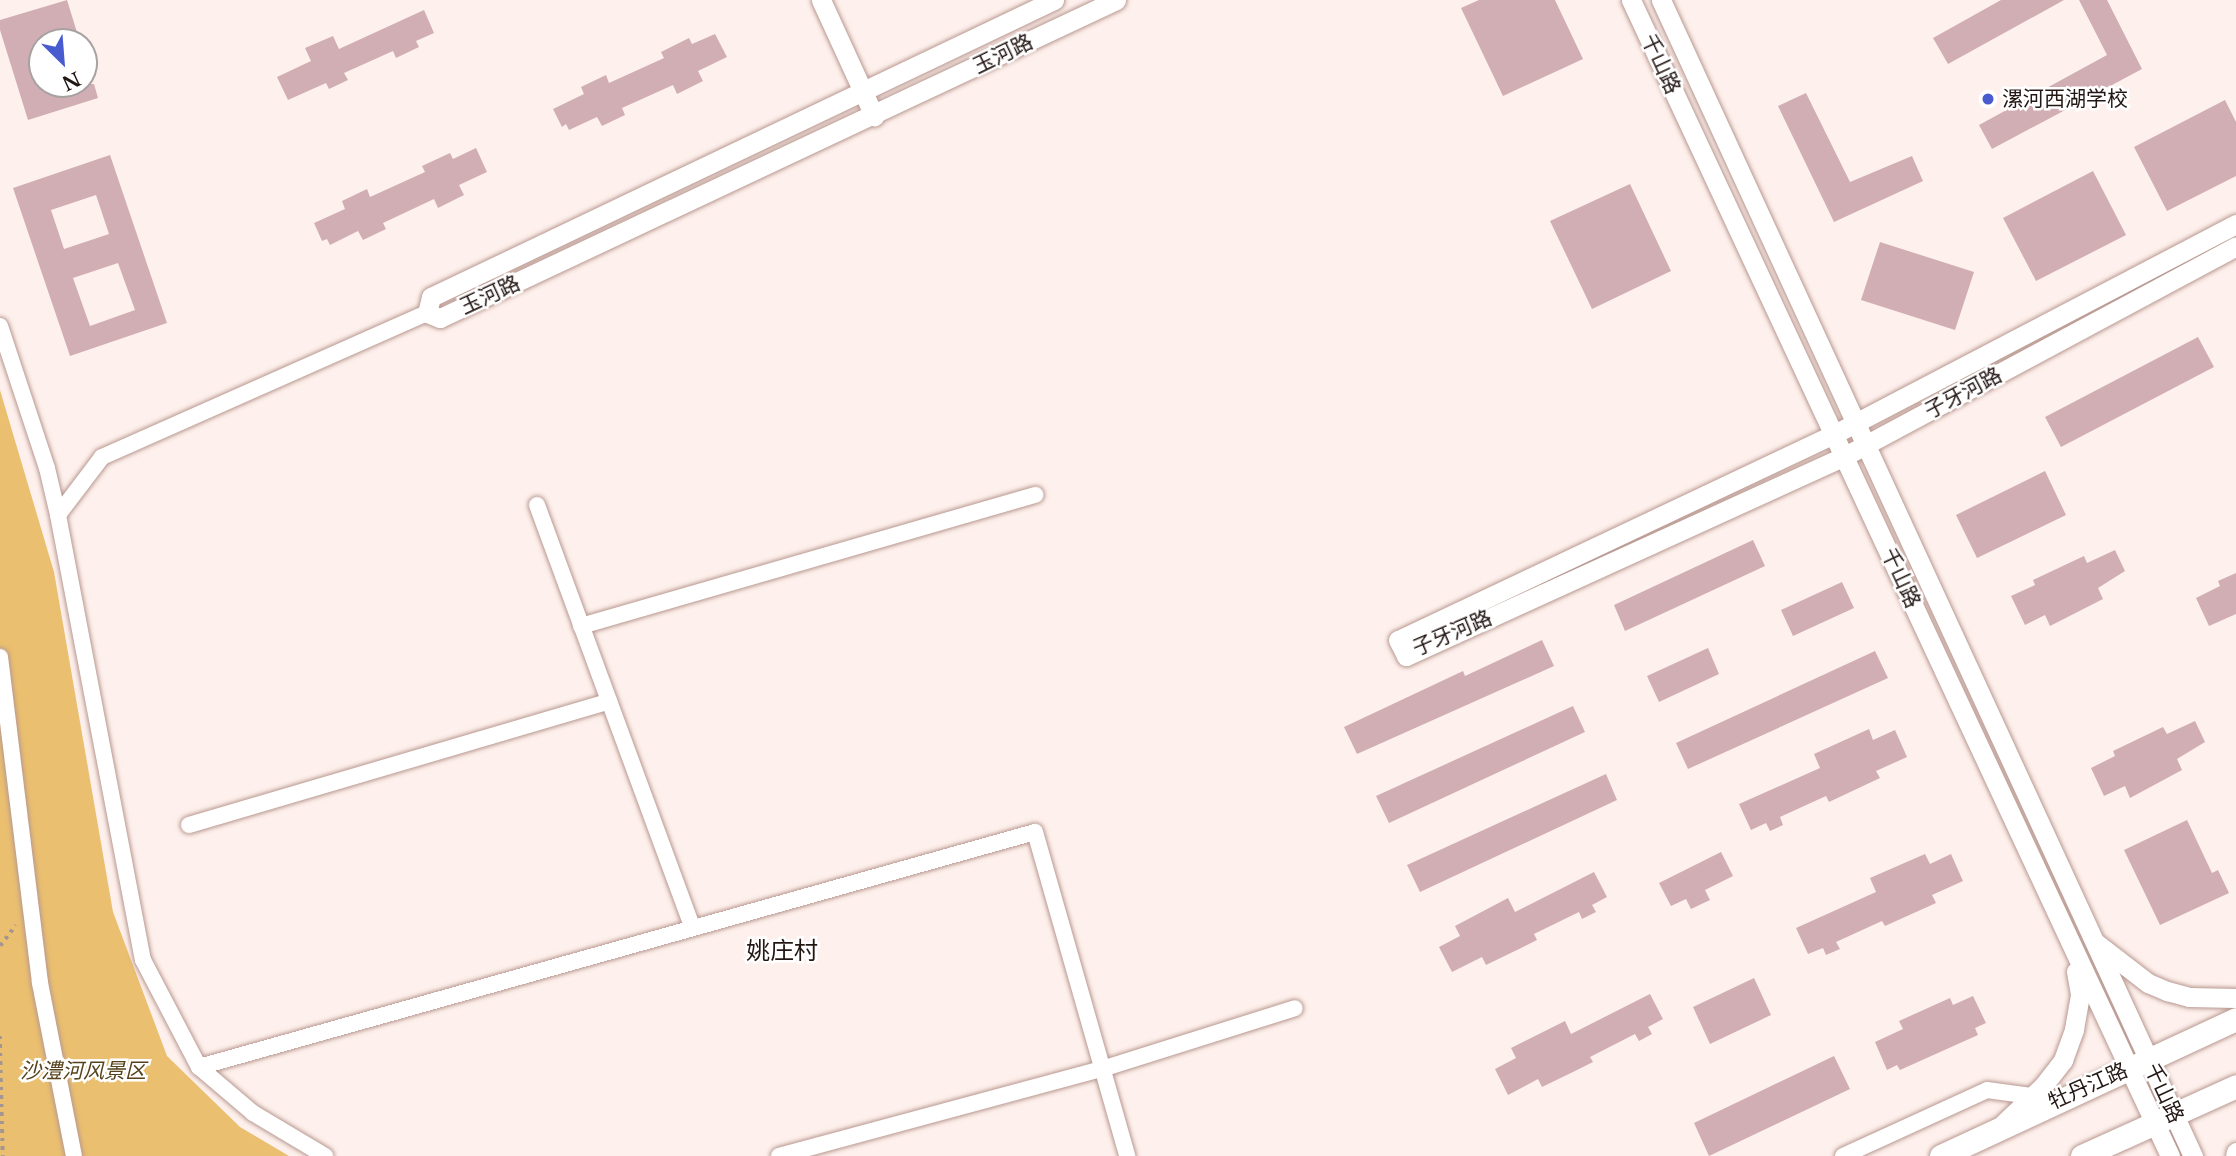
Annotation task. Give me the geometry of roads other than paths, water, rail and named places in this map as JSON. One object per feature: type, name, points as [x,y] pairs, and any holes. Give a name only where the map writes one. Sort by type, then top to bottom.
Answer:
[{"type":"main road","name":"牡丹江路","points":[[1941,1156],[2235,1015]]},
{"type":"main road","points":[[2084,1156],[2236,1086]]},
{"type":"street","points":[[821,0],[874,116]]},
{"type":"street","name":"玉河路","points":[[1054,0],[430,297],[427,313],[440,318],[1116,0]]},
{"type":"street","name":"千山路","points":[[1630,0],[1845,456],[2127,1069],[2193,1156]]},
{"type":"street","name":"千山路","points":[[1661,0],[2148,1059],[2170,1156]]},
{"type":"street","name":"子牙河路","points":[[2236,224],[1834,434],[1398,639],[1406,656],[1845,456],[2236,246]]},
{"type":"street","points":[[58,515],[102,457],[427,313]]},
{"type":"street","points":[[0,326],[47,468],[58,515],[143,960],[199,1068],[253,1113],[325,1156]]},
{"type":"street","points":[[581,626],[1036,495]]},
{"type":"street","points":[[537,505],[691,927]]},
{"type":"street","points":[[0,657],[40,983],[74,1156]]},
{"type":"street","points":[[189,825],[609,701]]},
{"type":"street","points":[[199,1068],[1035,832],[1127,1156]]},
{"type":"street","points":[[2094,941],[2148,983],[2167,991],[2189,997],[2236,998]]},
{"type":"street","points":[[2001,1126],[2063,1060],[2074,1029],[2080,995],[2073,949]]},
{"type":"street","points":[[779,1156],[1102,1069],[1295,1008]]},
{"type":"street","points":[[1843,1156],[1987,1090],[2058,1100]]},
{"type":"place","name":"漯河西湖学校","points":[[1988,99]]},
{"type":"district","name":"姚庄村","points":[[782,951]]},
{"type":"park label","name":"沙澧河风景区","points":[[83,1071]]}]
